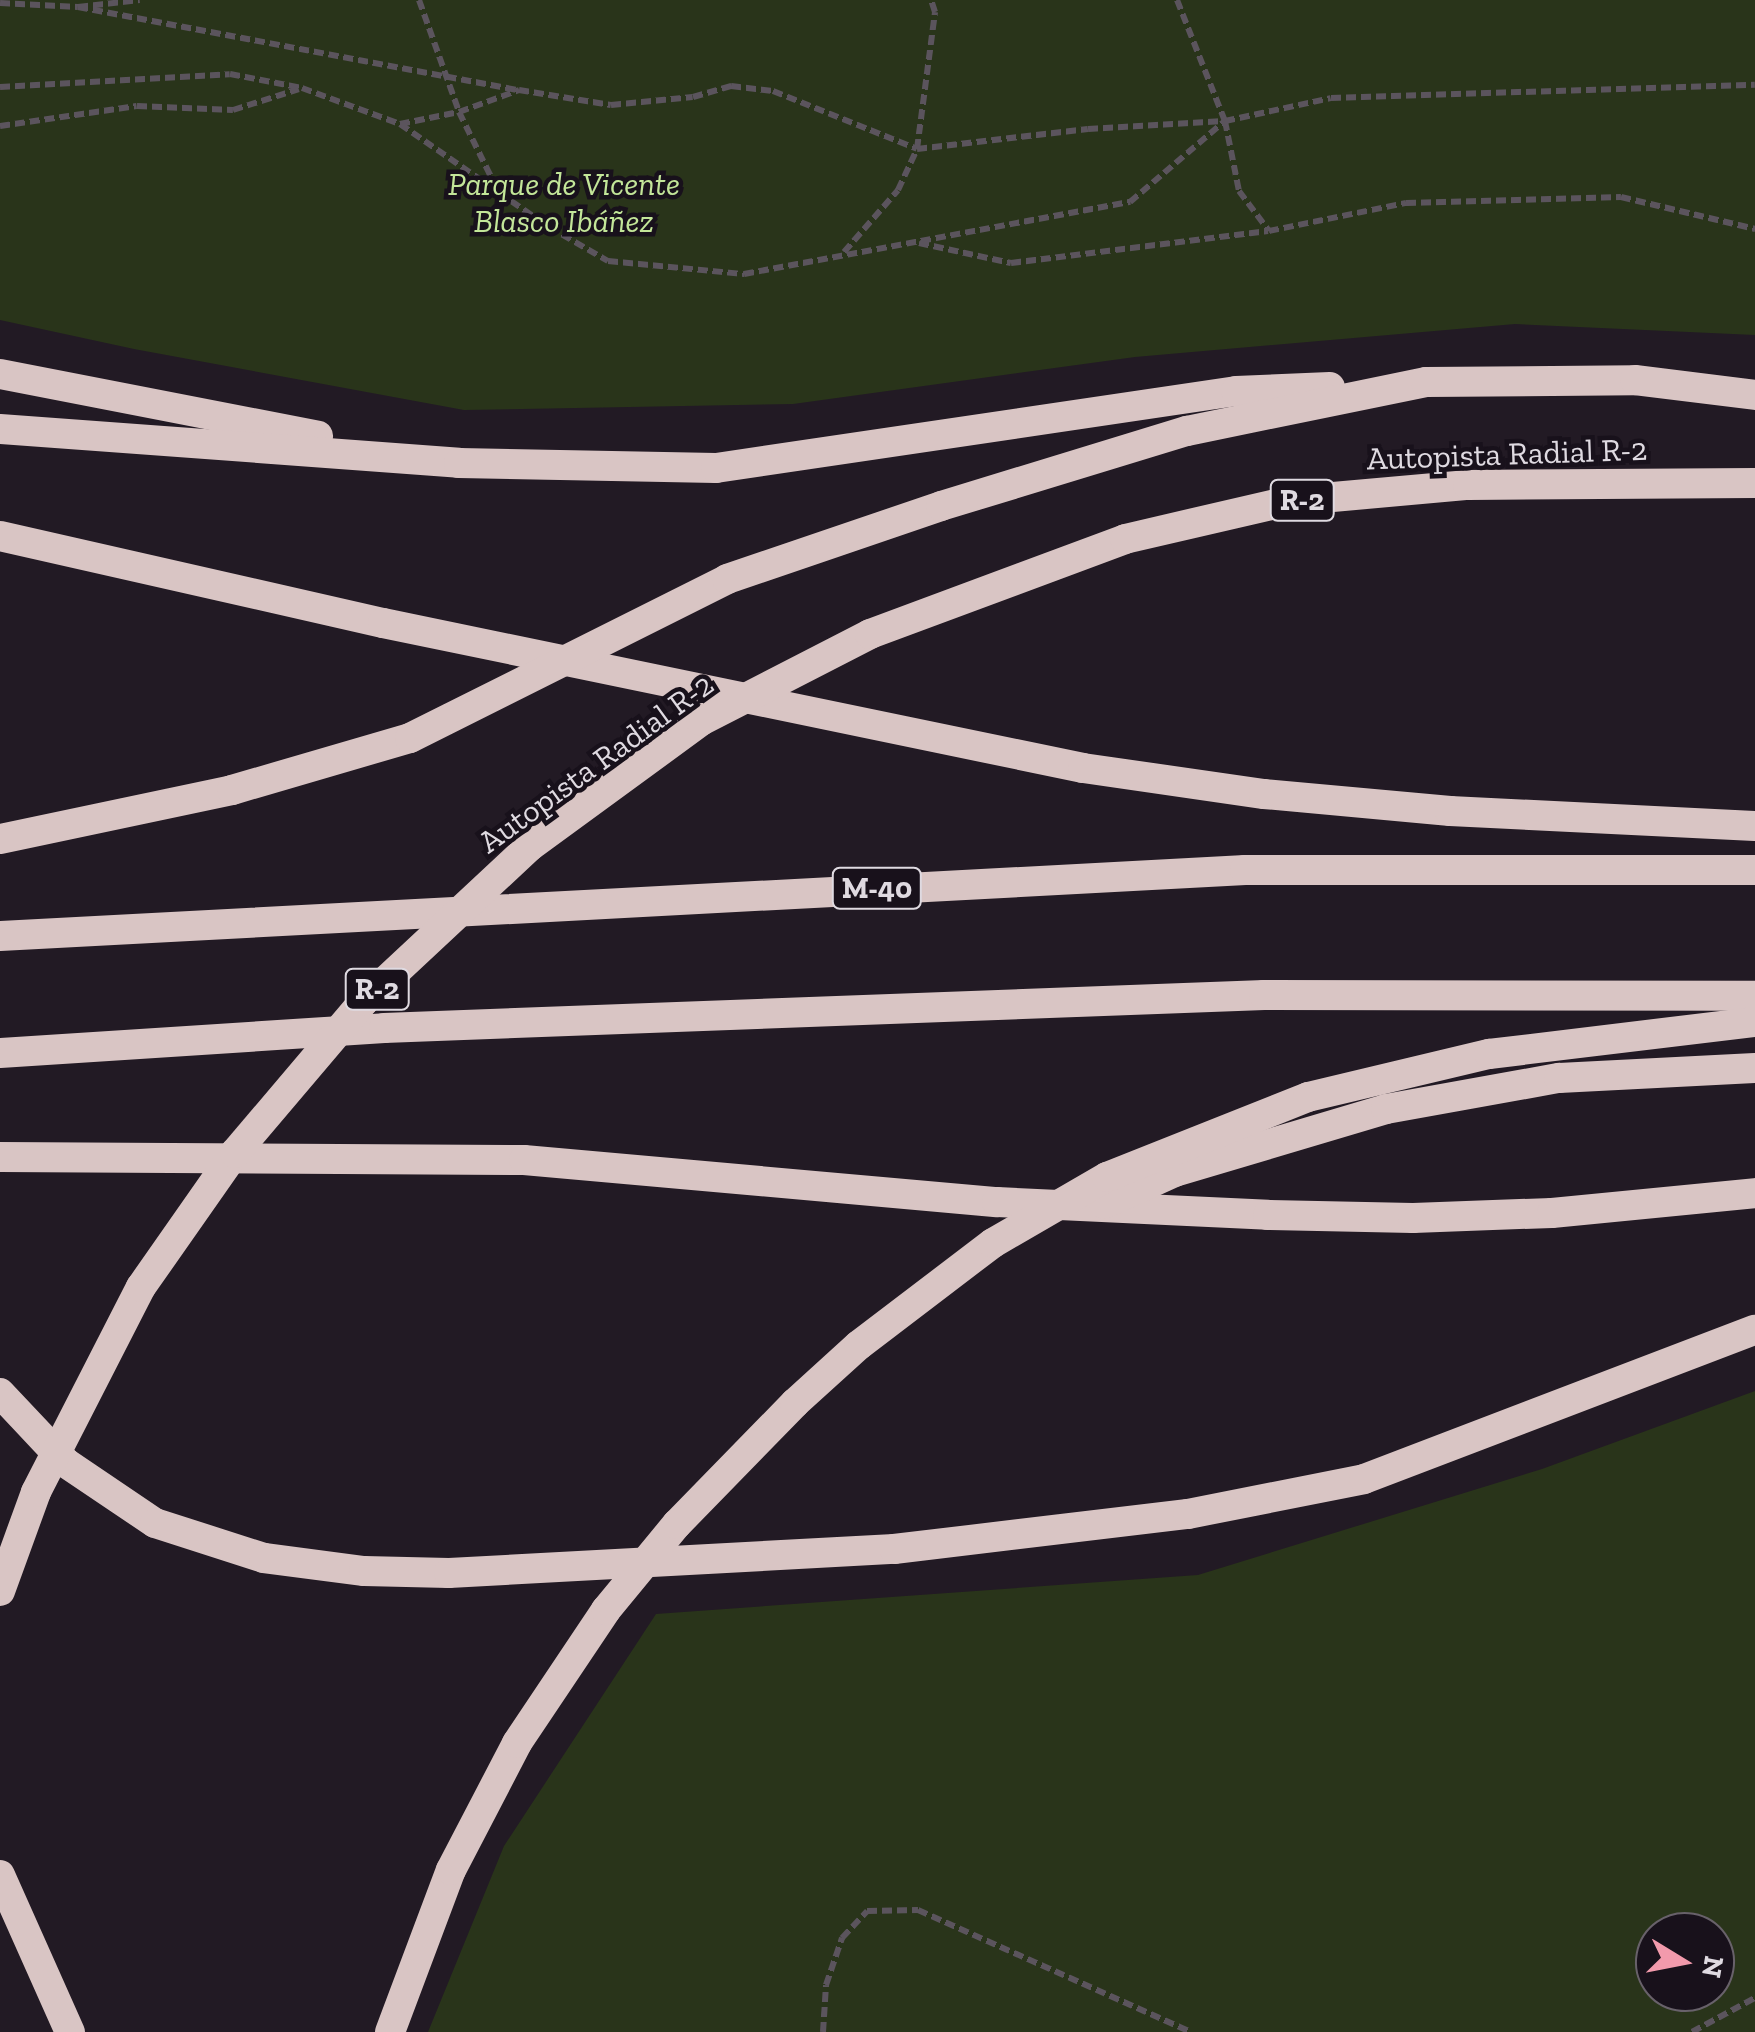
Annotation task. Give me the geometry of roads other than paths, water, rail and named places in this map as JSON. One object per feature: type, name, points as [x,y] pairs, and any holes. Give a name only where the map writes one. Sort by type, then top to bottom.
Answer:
[{"type":"highway","points":[[0,374],[458,464]]},
{"type":"highway","points":[[0,429],[458,464],[716,468],[1236,392],[1426,382],[1636,380],[1755,394]]},
{"type":"highway","points":[[0,839],[232,790],[410,738],[727,579],[960,500],[1187,431],[1426,382]]},
{"type":"highway","name":"Autopista Radial R-2","points":[[0,1590],[36,1492],[140,1286],[235,1153],[364,1002],[529,847],[686,733],[870,634],[1125,540],[1288,501],[1468,485],[1755,483]]},
{"type":"highway","points":[[0,536],[421,632],[1082,768],[1264,794],[1450,811],[1755,826]]},
{"type":"highway","name":"M-40","points":[[0,936],[352,914],[1245,870],[1755,870]]},
{"type":"highway","points":[[0,1053],[384,1028],[1264,995],[1755,996]]},
{"type":"highway","points":[[1241,1135],[1308,1098],[1489,1054],[1755,1022]]},
{"type":"highway","points":[[390,2032],[451,1870],[517,1743],[606,1610],[731,1466],[859,1345],[993,1243],[1106,1177],[1241,1135],[1560,1078],[1755,1068]]},
{"type":"highway","points":[[0,1157],[524,1160],[997,1202],[1268,1216],[1413,1218],[1552,1214],[1755,1193]]},
{"type":"highway","points":[[0,1393],[66,1463],[154,1523],[264,1558],[364,1572],[449,1573],[894,1548],[1188,1514],[1364,1479],[1755,1330]]},
{"type":"highway","points":[[0,1875],[70,2032]]},
{"type":"park label","name":"Parque de Vicente Blasco Ibáñez","points":[[564,204]]}]
